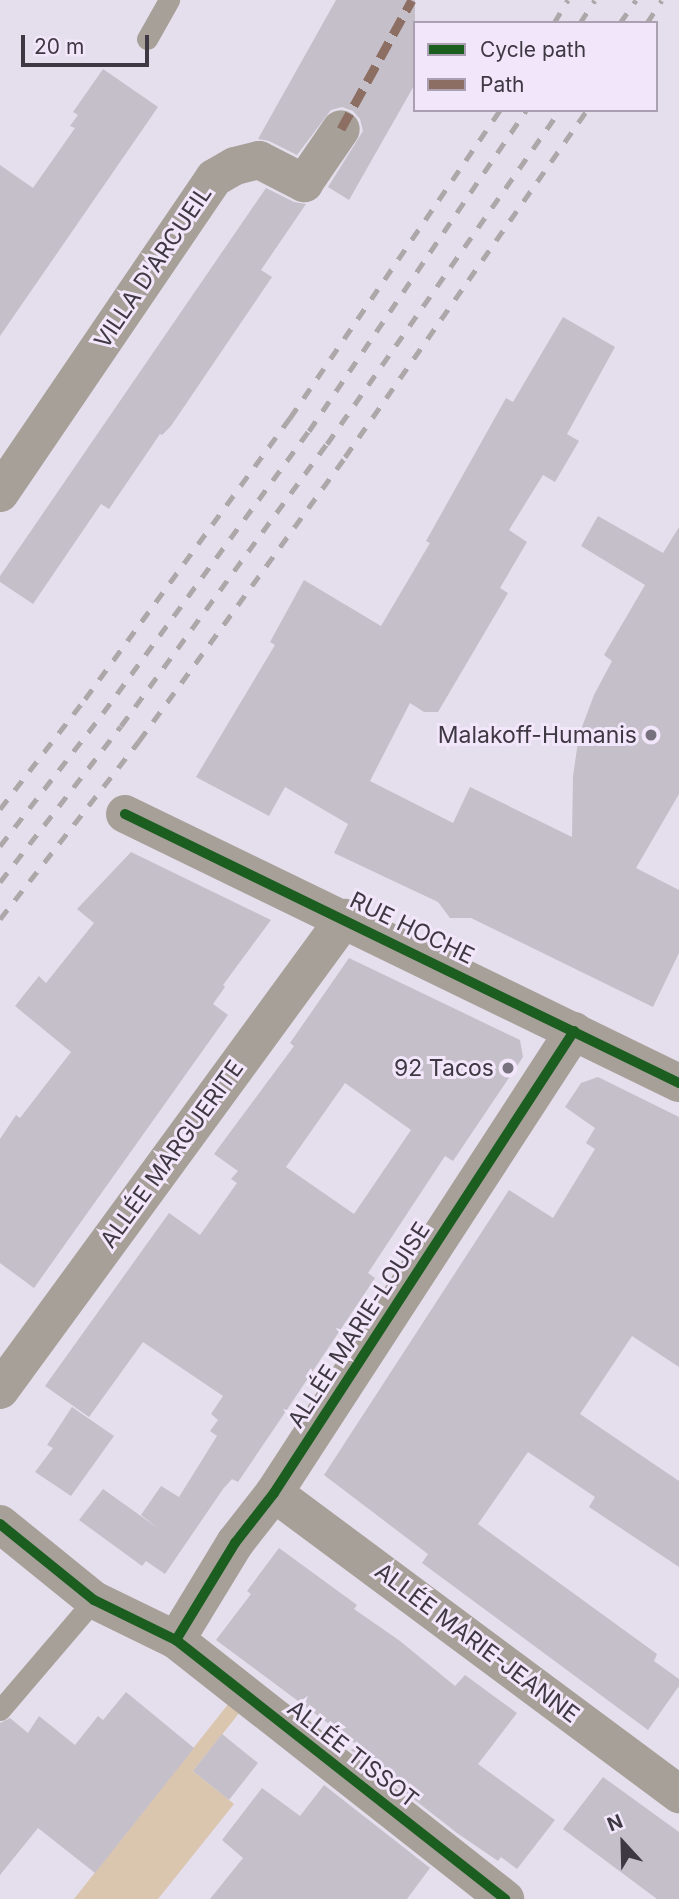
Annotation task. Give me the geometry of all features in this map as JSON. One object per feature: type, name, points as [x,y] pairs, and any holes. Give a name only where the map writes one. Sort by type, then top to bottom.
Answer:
[{"type":"street","name":"VILLA D'ARCUEIL","points":[[0,493],[214,178],[235,166],[259,160],[304,183],[341,129]]},
{"type":"street","name":"RUE HOCHE","points":[[125,814],[345,918],[679,1083]]},
{"type":"street","name":"ALLÉE MARGUERITE","points":[[0,1390],[345,918]]},
{"type":"street","name":"ALLÉE MARIE-LOUISE","points":[[176,1640],[235,1543],[274,1493],[574,1031]]},
{"type":"street","name":"ALLÉE MARIE-JEANNE","points":[[274,1493],[679,1794]]},
{"type":"street","name":"ALLÉE TISSOT","points":[[0,1524],[94,1600],[176,1640],[505,1899]]},
{"type":"lane","points":[[148,39],[169,0]]},
{"type":"lane","points":[[0,1710],[94,1600]]},
{"type":"shaded area","points":[[229,1703],[240,1712],[193,1771],[234,1804],[158,1899],[74,1899]]},
{"type":"building","points":[[336,0],[415,0],[413,88],[349,200],[328,187],[363,131],[360,119],[353,111],[342,107],[331,110],[297,155],[269,141],[258,139]]},
{"type":"building","points":[[103,69],[158,107],[0,336],[0,165],[33,188],[75,128],[70,126],[78,115],[73,112]]},
{"type":"building","points":[[266,188],[294,202],[306,204],[261,270],[272,277],[171,426],[160,434],[109,509],[101,504],[33,604],[0,582],[0,576]]},
{"type":"building","points":[[563,317],[615,347],[567,434],[579,441],[555,482],[543,475],[509,530],[527,542],[500,588],[508,593],[438,712],[424,712],[410,703],[370,781],[453,823],[470,787],[572,837],[573,776],[579,735],[594,695],[612,661],[604,655],[645,585],[581,546],[598,516],[663,553],[679,527],[679,794],[636,868],[679,890],[679,953],[653,1007],[471,918],[450,918],[438,902],[334,853],[348,824],[285,787],[269,816],[196,777],[275,645],[270,642],[304,580],[381,626],[430,543],[426,541],[506,398],[513,402]]},
{"type":"building","points":[[131,852],[271,920],[223,985],[225,987],[213,1004],[228,1015],[34,1288],[0,1263],[0,1139],[16,1115],[20,1118],[71,1052],[15,1006],[39,976],[46,983],[94,923],[77,909]]},
{"type":"building","points":[[349,958],[520,1040],[523,1057],[453,1161],[445,1156],[368,1273],[375,1278],[282,1417],[238,1482],[232,1479],[223,1489],[165,1574],[146,1561],[142,1566],[79,1520],[103,1489],[159,1529],[141,1515],[161,1486],[179,1497],[217,1436],[210,1431],[218,1420],[211,1414],[223,1396],[143,1342],[89,1417],[45,1386],[169,1213],[200,1235],[237,1183],[231,1179],[238,1171],[214,1154],[294,1046],[290,1043]],"holes":[[[345,1083],[411,1130],[354,1214],[286,1167]]]},
{"type":"building","points":[[598,1077],[679,1117],[679,1367],[632,1336],[580,1414],[679,1481],[679,1567],[589,1507],[595,1497],[528,1452],[478,1524],[657,1654],[654,1661],[679,1679],[679,1686],[648,1730],[422,1563],[428,1554],[324,1475],[509,1190],[553,1218],[595,1149],[586,1143],[595,1128],[565,1107],[581,1083]]},
{"type":"building","points":[[72,1407],[114,1436],[71,1496],[35,1472],[53,1448],[47,1445]]},
{"type":"building","points":[[279,1548],[357,1605],[354,1609],[400,1641],[455,1686],[465,1675],[517,1713],[478,1764],[555,1820],[517,1869],[501,1857],[498,1861],[457,1833],[351,1750],[356,1744],[216,1640],[251,1594],[247,1591]]},
{"type":"building","points":[[126,1692],[194,1748],[95,1873],[38,1828],[0,1875],[0,1723],[10,1718],[28,1733],[39,1716],[75,1745],[98,1716],[103,1720]]},
{"type":"building","points":[[222,1734],[258,1763],[229,1800],[193,1771]]},
{"type":"building","points":[[603,1777],[679,1832],[679,1899],[657,1899],[563,1829]]},
{"type":"building","points":[[324,1785],[430,1868],[407,1899],[210,1899],[243,1858],[222,1840],[262,1788],[300,1816]]},
{"type":"railway","points":[[555,21],[568,0]]},
{"type":"railway","points":[[581,21],[595,0]]},
{"type":"railway","points":[[621,21],[636,0]]},
{"type":"railway","points":[[648,21],[662,0]]},
{"type":"railway","points":[[0,809],[85,699],[290,418],[499,112]]},
{"type":"railway","points":[[0,846],[103,713],[309,431],[525,112]]},
{"type":"railway","points":[[0,882],[121,726],[327,444],[559,112]]},
{"type":"railway","points":[[0,919],[139,741],[345,457],[586,112]]},
{"type":"marked path","points":[[341,129],[412,0]]},
{"type":"cycle path","points":[[125,814],[679,1083]]},
{"type":"cycle path","points":[[176,1640],[235,1543],[274,1493],[574,1031]]},
{"type":"cycle path","points":[[0,1524],[94,1600],[176,1640],[505,1899]]},
{"type":"place","name":"Malakoff-Humanis","points":[[651,735]]},
{"type":"place","name":"92 Tacos","points":[[508,1068]]}]
